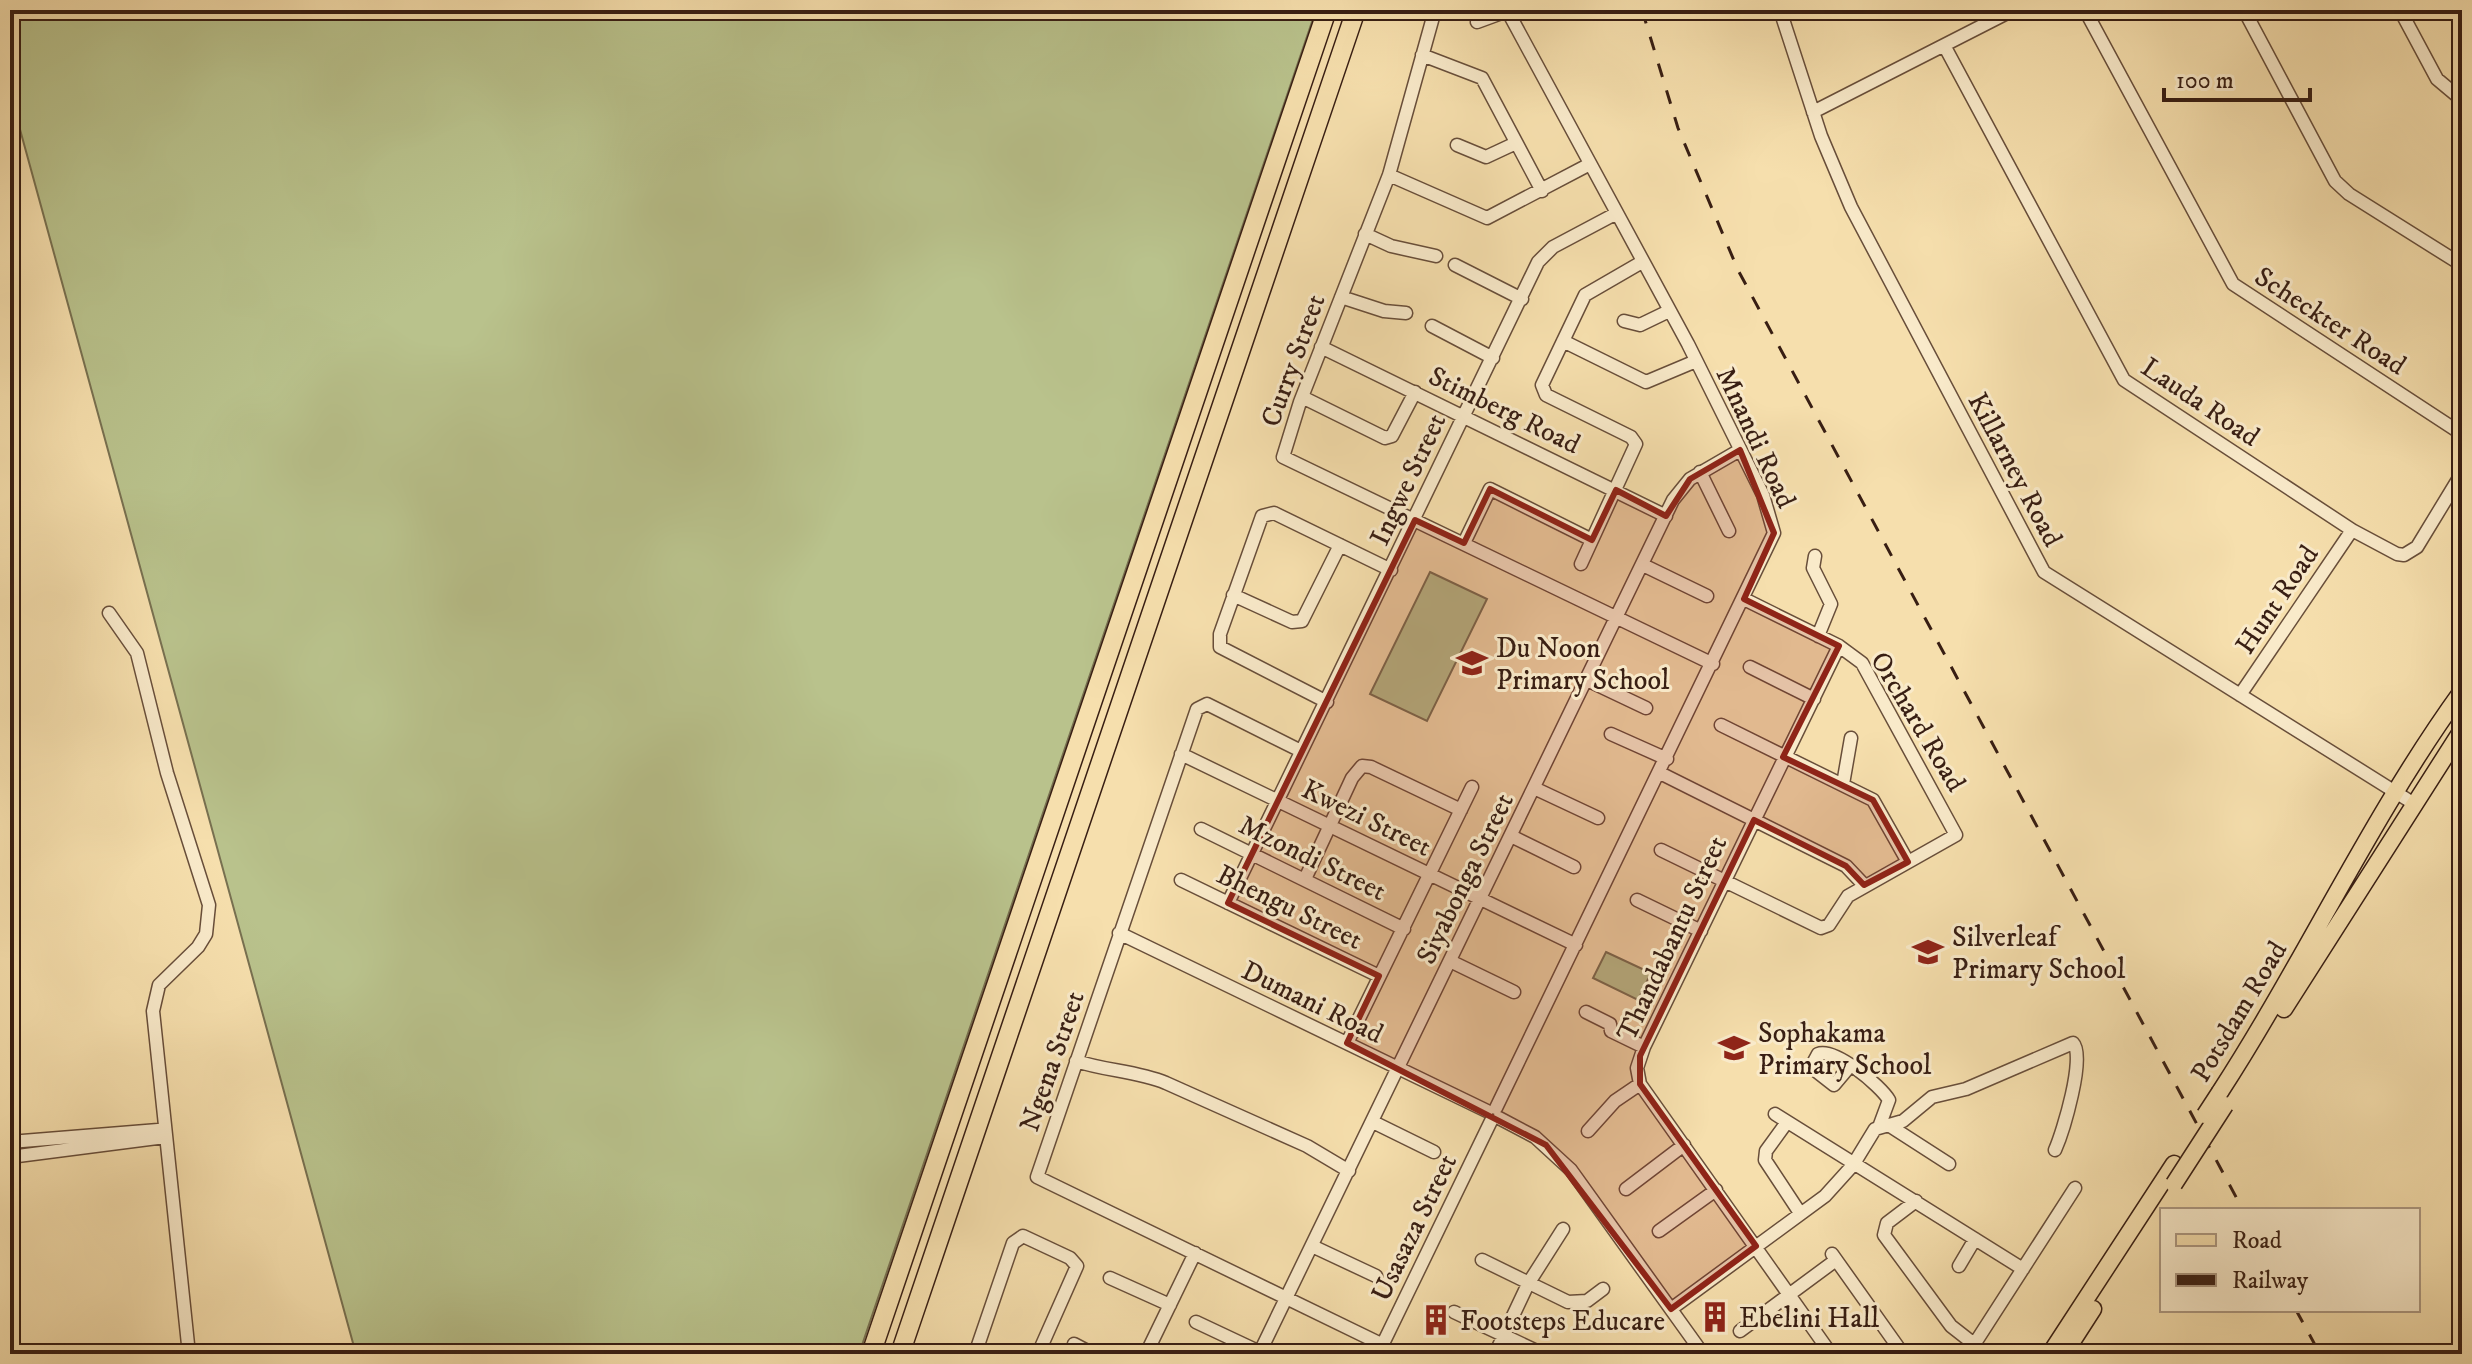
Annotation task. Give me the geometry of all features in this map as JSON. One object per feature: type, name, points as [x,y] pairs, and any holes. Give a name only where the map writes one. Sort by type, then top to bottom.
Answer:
[{"type":"highway","points":[[871,1354],[1327,10]]},
{"type":"highway","points":[[900,1354],[1356,10]]},
{"type":"main road","name":"Potsdam Road","points":[[2064,1354],[2174,1184],[2394,792],[2462,691]]},
{"type":"main road","name":"Potsdam Road","points":[[2050,1354],[2416,805],[2462,730]]},
{"type":"street","name":"Curry Street","points":[[1435,10],[1389,175],[1302,397],[1283,457],[1713,664]]},
{"type":"street","points":[[1477,22],[1507,10]]},
{"type":"street","name":"Mnandi Road","points":[[1493,1114],[1774,533],[1770,512],[1696,361],[1507,10]]},
{"type":"street","name":"Killarney Road","points":[[1780,10],[1813,112],[1851,207],[2044,572],[2416,805]]},
{"type":"street","points":[[1813,112],[2013,10]]},
{"type":"street","name":"Scheckter Road","points":[[2085,10],[2233,284],[2462,434]]},
{"type":"street","points":[[2244,10],[2335,181],[2349,194],[2462,265]]},
{"type":"street","points":[[2400,10],[2437,79],[2462,100]]},
{"type":"street","name":"Lauda Road","points":[[1945,47],[2124,380],[2352,530],[2397,554],[2411,552],[2462,473]]},
{"type":"street","points":[[1422,55],[1482,78],[1542,191]]},
{"type":"street","points":[[1457,145],[1486,157],[1516,143]]},
{"type":"street","points":[[1389,175],[1487,218],[1590,164]]},
{"type":"street","name":"Ingwe Street","points":[[1228,903],[1546,252],[1617,213]]},
{"type":"street","points":[[1365,234],[1391,246],[1436,256]]},
{"type":"street","points":[[1581,564],[1636,448],[1634,440],[1546,395],[1542,389],[1588,293],[1642,262]]},
{"type":"street","points":[[1455,265],[1522,299]]},
{"type":"street","points":[[1341,297],[1384,311],[1406,313]]},
{"type":"street","points":[[1624,321],[1644,325],[1669,311]]},
{"type":"street","points":[[1432,326],[1493,358]]},
{"type":"street","points":[[1563,341],[1646,382],[1696,361]]},
{"type":"street","name":"Stimberg Road","points":[[1321,347],[1666,516]]},
{"type":"street","points":[[1302,397],[1385,438],[1392,436],[1415,392]]},
{"type":"street","name":"Siyabonga Street","points":[[1261,1353],[1666,516],[1681,488],[1700,472],[1740,450]]},
{"type":"street","points":[[1700,472],[1729,531]]},
{"type":"street","points":[[1464,543],[1488,483],[1592,540]]},
{"type":"street","points":[[1327,702],[1221,651],[1220,634],[1265,513],[1274,513],[1391,570]]},
{"type":"street","name":"Hunt Road","points":[[2240,695],[2352,530]]},
{"type":"street","points":[[1233,595],[1292,622],[1302,621],[1340,545]]},
{"type":"street","points":[[1815,556],[1813,568],[1831,604],[1818,636]]},
{"type":"street","points":[[1643,565],[1707,596]]},
{"type":"street","name":"Orchard Road","points":[[1744,599],[1857,657],[1956,835]]},
{"type":"street","points":[[109,613],[137,653],[167,773],[209,905],[210,921],[206,934],[198,947],[159,985],[154,997],[164,1133],[189,1354]]},
{"type":"street","name":"Thandabantu Street","points":[[1831,1354],[1640,1084],[1637,1068],[1644,1047],[1839,646]]},
{"type":"street","points":[[1750,667],[1814,699]]},
{"type":"street","points":[[1587,680],[1646,708]]},
{"type":"street","name":"Ngena Street","points":[[1301,751],[1207,704],[1197,709],[1037,1177],[1286,1298],[1380,1349]]},
{"type":"street","points":[[1721,725],[1843,784],[1878,806],[1908,862]]},
{"type":"street","points":[[1611,734],[1667,759]]},
{"type":"street","points":[[1843,784],[1851,738]]},
{"type":"street","name":"Kwezi Street","points":[[1181,754],[1576,945]]},
{"type":"street","points":[[1305,879],[1360,760],[1461,810]]},
{"type":"street","points":[[1660,773],[1846,866],[1864,885]]},
{"type":"street","points":[[1404,799],[1411,786]]},
{"type":"street","points":[[1347,1043],[1472,787]]},
{"type":"street","points":[[1534,788],[1598,818]]},
{"type":"street","name":"Mzondi Street","points":[[1201,829],[1404,929]]},
{"type":"street","points":[[1661,850],[1821,928],[1829,925],[1848,896],[1864,885],[1956,835],[1969,839]]},
{"type":"street","points":[[1511,836],[1574,867]]},
{"type":"street","name":"Bhengu Street","points":[[1181,880],[1379,976]]},
{"type":"street","points":[[1775,906],[1781,893]]},
{"type":"street","points":[[1637,900],[1701,931]]},
{"type":"street","name":"Dumani Road","points":[[1119,933],[1535,1137],[1571,1170],[1703,1354]]},
{"type":"street","points":[[1450,961],[1514,992]]},
{"type":"street","points":[[1586,1012],[1610,1024],[1611,1031],[1644,1047]]},
{"type":"street","points":[[1881,1128],[1903,1121],[1932,1097],[1966,1089],[2075,1043],[2072,1095],[2055,1150]]},
{"type":"street","points":[[1076,1061],[1106,1070],[1155,1078],[1307,1146],[1349,1171]]},
{"type":"street","points":[[1671,1309],[1825,1196],[1881,1128],[1888,1098],[1850,1066]]},
{"type":"street","points":[[1588,1131],[1615,1101],[1640,1084]]},
{"type":"street","name":"Usasaza Street","points":[[1380,1349],[1493,1114]]},
{"type":"street","points":[[1775,1114],[2023,1269]]},
{"type":"street","points":[[1373,1122],[1434,1152]]},
{"type":"street","points":[[1787,1122],[1766,1151],[1765,1160],[1800,1213]]},
{"type":"street","points":[[1881,1128],[1949,1164]]},
{"type":"street","points":[[10,1142],[164,1133]]},
{"type":"street","points":[[10,1157],[164,1133]]},
{"type":"street","points":[[1626,1189],[1684,1145]]},
{"type":"street","points":[[1916,1201],[1887,1223],[1884,1235],[1971,1349],[2044,1241],[2075,1188]]},
{"type":"street","points":[[1659,1231],[1716,1190]]},
{"type":"street","points":[[1495,1354],[1528,1284],[1563,1229]]},
{"type":"street","points":[[975,1354],[1018,1236],[1028,1237],[1076,1264],[1075,1275],[1038,1354]]},
{"type":"street","points":[[1959,1266],[1975,1239]]},
{"type":"street","points":[[1312,1246],[1376,1276]]},
{"type":"street","points":[[1146,1354],[1195,1253]]},
{"type":"street","points":[[1740,1331],[1834,1257],[1903,1354]]},
{"type":"street","points":[[1482,1260],[1528,1284],[1575,1303],[1587,1301],[1603,1289]]},
{"type":"street","points":[[1110,1278],[1170,1305]]},
{"type":"street","points":[[1454,1312],[1543,1354]]},
{"type":"street","points":[[1196,1322],[1261,1353]]},
{"type":"street","points":[[1074,1344],[1093,1354]]},
{"type":"highlighted area","points":[[1740,450],[1774,533],[1744,599],[1839,646],[1783,757],[1873,800],[1908,862],[1864,885],[1846,866],[1754,820],[1640,1056],[1640,1084],[1756,1246],[1671,1309],[1546,1145],[1347,1043],[1379,976],[1228,903],[1415,520],[1464,543],[1490,489],[1592,540],[1616,490],[1666,516],[1690,479]]},
{"type":"green space","points":[[10,10],[1316,10],[859,1354],[356,1354],[10,93]]},
{"type":"green space","points":[[1430,572],[1487,599],[1427,721],[1370,694]]},
{"type":"green space","points":[[1606,952],[1651,973],[1638,1000],[1593,978]]},
{"type":"railway","points":[[1642,10],[1678,128],[1738,270],[2242,1208]]},
{"type":"railway","points":[[2297,1312],[2320,1354]]},
{"type":"place","name":"Du Noon Primary School","points":[[1472,663]]},
{"type":"place","name":"Silverleaf Primary School","points":[[1928,952]]},
{"type":"place","name":"Sophakama Primary School","points":[[1734,1048]]},
{"type":"place","name":"Ebelini Hall","points":[[1715,1317]]},
{"type":"place","name":"Footsteps Educare","points":[[1436,1320]]}]
